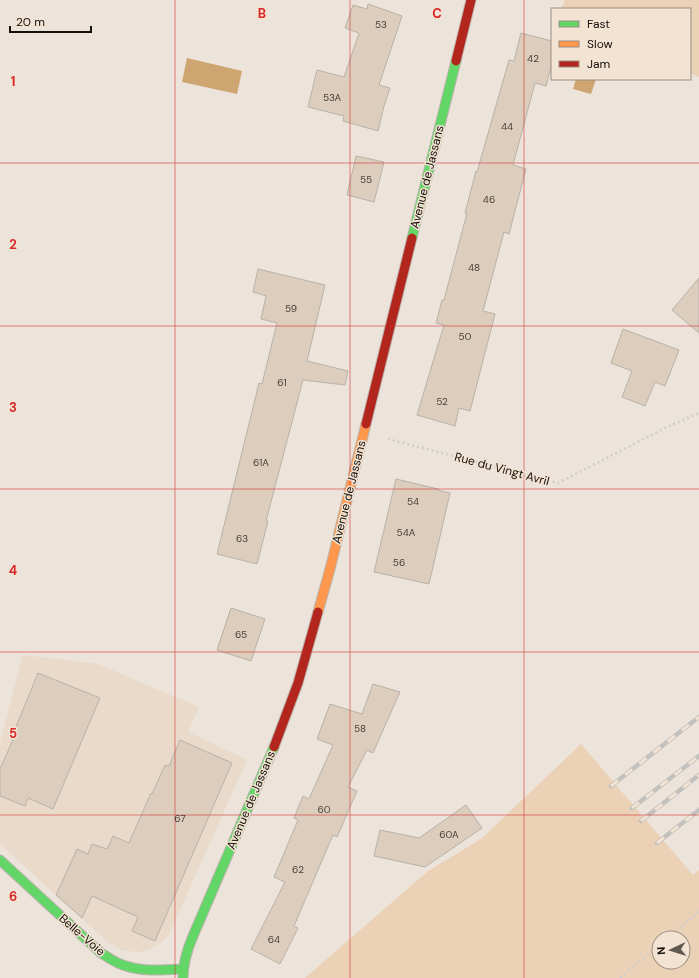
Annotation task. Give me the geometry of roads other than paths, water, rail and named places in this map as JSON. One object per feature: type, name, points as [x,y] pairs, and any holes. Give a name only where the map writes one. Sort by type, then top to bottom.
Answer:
[{"type":"street","name":"Avenue de Jassans","points":[[183,974],[189,947],[198,923],[268,762],[298,683],[330,569],[471,0]]},
{"type":"street","name":"Belle-Voie","points":[[0,860],[100,953],[131,968],[159,970],[183,974]]},
{"type":"railway","points":[[611,786],[699,717]]},
{"type":"railway","points":[[632,808],[699,756]]},
{"type":"railway","points":[[641,821],[699,775]]},
{"type":"railway","points":[[657,843],[699,810]]}]
